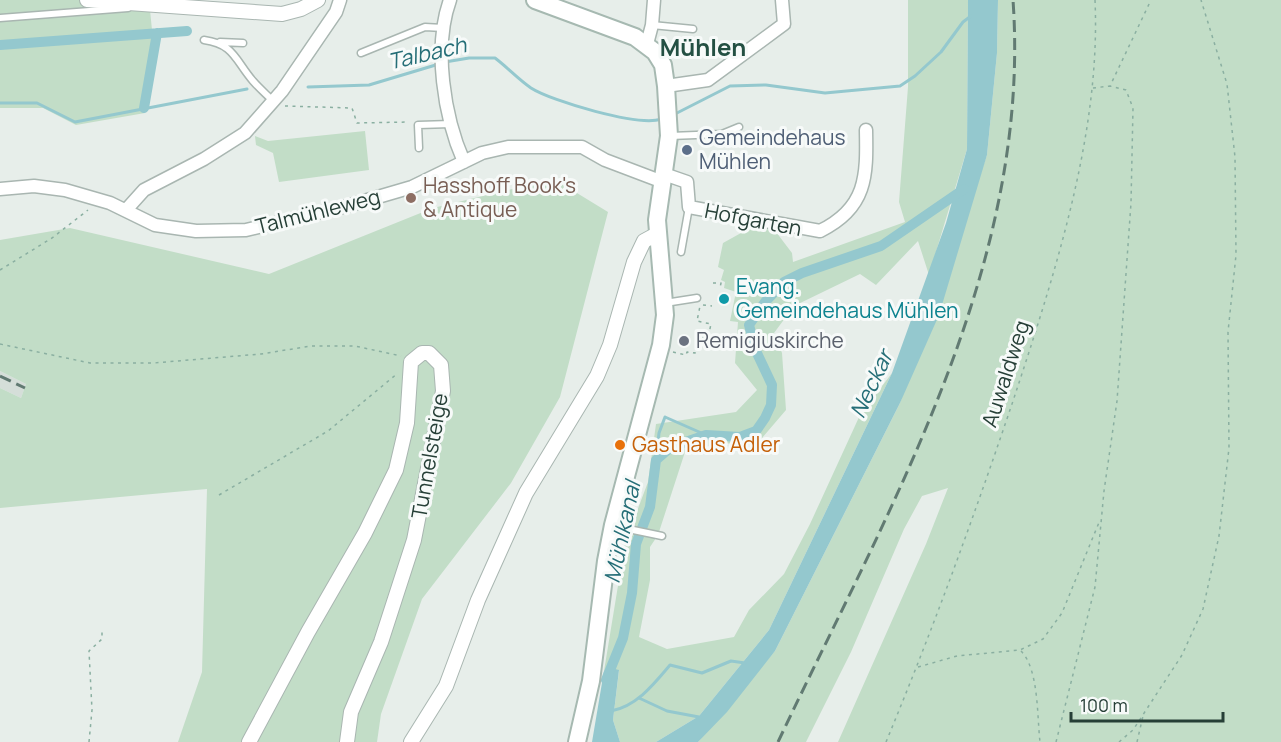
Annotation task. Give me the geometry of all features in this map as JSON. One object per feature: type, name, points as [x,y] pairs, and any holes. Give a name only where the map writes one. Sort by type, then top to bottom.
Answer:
[{"type":"main road","points":[[535,0],[635,37],[647,44],[663,65],[668,107],[669,134],[657,234],[665,303],[660,349],[613,525],[606,561],[591,681],[578,742]]},
{"type":"street","points":[[87,0],[282,15],[318,0]]},
{"type":"street","points":[[126,210],[144,190],[204,159],[245,133],[271,103],[336,12],[340,0]]},
{"type":"street","points":[[450,0],[443,28],[441,51],[454,139],[464,162]]},
{"type":"street","points":[[647,44],[652,25],[654,0]]},
{"type":"street","points":[[666,86],[708,80],[772,35],[784,24],[782,0]]},
{"type":"street","name":"Hofgarten","points":[[664,178],[687,182],[689,207],[820,231],[841,217],[860,195],[867,169],[866,130]]},
{"type":"street","name":"Talmühleweg","points":[[0,189],[48,187],[101,200],[155,225],[176,229],[246,230],[412,187],[482,153],[508,147],[582,147],[605,160],[664,178]]},
{"type":"street","points":[[411,742],[446,686],[478,600],[526,493],[597,376],[610,345],[634,262],[644,241],[657,234]]},
{"type":"street","name":"Tunnelsteige","points":[[249,742],[365,533],[396,470],[407,423],[411,362],[422,353],[429,353],[436,357],[441,365],[443,391],[436,436],[414,540],[381,642],[351,712],[347,742]]},
{"type":"lane","points":[[0,18],[128,9],[135,2]]},
{"type":"lane","points":[[652,25],[693,29]]},
{"type":"lane","points":[[361,53],[425,27],[443,28]]},
{"type":"lane","points":[[204,40],[243,43]]},
{"type":"lane","points":[[219,42],[230,49],[271,103]]},
{"type":"lane","points":[[419,148],[418,125],[451,124]]},
{"type":"lane","points":[[669,134],[722,134],[739,128]]},
{"type":"lane","points":[[681,252],[689,207]]},
{"type":"lane","points":[[665,303],[697,298]]},
{"type":"lane","points":[[613,525],[662,536]]},
{"type":"path","name":"Auwaldweg","points":[[886,742],[983,489],[1044,306],[1069,212],[1092,88],[1095,0]]},
{"type":"path","points":[[1110,86],[1151,0]]},
{"type":"path","points":[[1119,742],[1133,730],[1182,655],[1203,609],[1219,536],[1229,448],[1228,332],[1236,255],[1235,157],[1227,84],[1201,0]]},
{"type":"path","points":[[1056,742],[1095,587],[1101,517],[1117,401],[1131,203],[1133,108],[1126,90],[1110,86],[1092,88]]},
{"type":"path","points":[[271,103],[352,108],[357,123],[408,122],[418,125]]},
{"type":"path","points":[[0,270],[52,238],[101,200]]},
{"type":"path","points":[[713,283],[727,285]]},
{"type":"path","points":[[720,288],[721,284]]},
{"type":"path","points":[[660,349],[686,355],[687,352],[695,353],[699,336],[708,338],[711,324],[697,321],[700,304],[712,306]]},
{"type":"path","points":[[0,344],[90,363],[154,363],[261,354],[310,346],[355,346],[398,354],[411,362],[328,431],[219,495]]},
{"type":"path","points":[[916,668],[957,656],[1020,650],[1043,639],[1062,614],[1101,517]]},
{"type":"path","points":[[89,742],[92,710],[89,651],[102,639],[102,630]]},
{"type":"path","points":[[1020,650],[1027,657],[1032,672],[1040,742]]},
{"type":"path","points":[[1137,742],[1144,712]]},
{"type":"shaded area","points":[[0,371],[26,384],[21,398],[0,388]]},
{"type":"green space","points":[[0,0],[149,0],[153,40],[145,113],[76,125],[43,108],[0,108]]},
{"type":"green space","points":[[908,0],[968,0],[967,149],[929,275],[918,241],[876,285],[860,274],[794,306],[774,333],[782,353],[786,410],[756,445],[721,443],[685,452],[658,535],[650,547],[650,580],[639,637],[667,649],[734,637],[749,610],[784,574],[810,524],[860,415],[892,373],[769,630],[699,716],[656,742],[620,742],[613,720],[619,671],[604,671],[625,543],[648,482],[656,424],[736,412],[757,390],[735,363],[738,322],[730,321],[736,292],[724,288],[725,282],[721,280],[724,270],[718,267],[723,243],[741,233],[748,225],[773,228],[792,253],[793,262],[905,222],[899,202],[908,87]]},
{"type":"green space","points":[[998,0],[1281,0],[1281,742],[838,742],[926,544],[948,488],[922,496],[904,529],[851,652],[806,742],[698,742],[775,651],[900,403],[987,155],[997,53]]},
{"type":"green space","points":[[365,131],[369,170],[279,182],[273,153],[256,145],[255,136],[268,141]]},
{"type":"green space","points":[[554,179],[608,212],[560,397],[511,483],[422,599],[381,714],[377,742],[178,742],[202,672],[207,489],[0,508],[0,388],[21,398],[26,384],[0,371],[0,240],[70,228],[269,274],[433,208]]},
{"type":"water","points":[[968,0],[998,0],[997,53],[987,155],[939,315],[900,403],[775,651],[727,712],[698,742],[656,742],[699,716],[769,630],[892,373],[946,223],[967,149]]},
{"type":"water","points":[[611,668],[619,670],[613,720],[620,742],[592,742],[604,671]]},
{"type":"waterway","points":[[673,115],[730,86],[766,85],[825,93],[900,86],[915,76],[941,52],[963,22],[971,16]]},
{"type":"waterway","points":[[0,45],[187,31]]},
{"type":"waterway","points":[[144,108],[157,33]]},
{"type":"waterway","name":"Talbach","points":[[445,62],[469,58],[495,58],[531,88],[575,106],[634,119],[661,119]]},
{"type":"waterway","name":"Talbach","points":[[308,87],[369,85],[439,64]]},
{"type":"waterway","name":"Talbach","points":[[0,103],[37,103],[75,122],[247,89]]},
{"type":"waterway","name":"Mühlkanal","points":[[606,680],[623,638],[632,593],[636,544],[650,507],[656,460],[671,447],[706,435],[740,437],[756,431],[771,405],[772,385],[756,351],[749,325],[765,302],[784,282],[802,273],[881,246],[964,189]]},
{"type":"waterway","points":[[656,460],[659,433],[665,417],[706,435]]},
{"type":"waterway","points":[[611,711],[637,699],[670,665],[702,673],[731,661],[745,663]]},
{"type":"waterway","points":[[639,698],[667,711],[699,717]]},
{"type":"railway","points":[[778,742],[906,475],[944,383],[976,290],[1000,195],[1013,99],[1013,0]]},
{"type":"railway","points":[[0,376],[25,388]]},
{"type":"place","name":"Gemeindehaus Mühlen","points":[[687,150]]},
{"type":"place","name":"Hasshoff Book's & Antique","points":[[411,198]]},
{"type":"place","name":"Evang. Gemeindehaus Mühlen","points":[[724,299]]},
{"type":"place","name":"Remigiuskirche","points":[[684,341]]},
{"type":"place","name":"Gasthaus Adler","points":[[620,445]]},
{"type":"district","name":"Mühlen","points":[[703,48]]},
{"type":"water label","name":"Neckar","points":[[871,384]]}]
